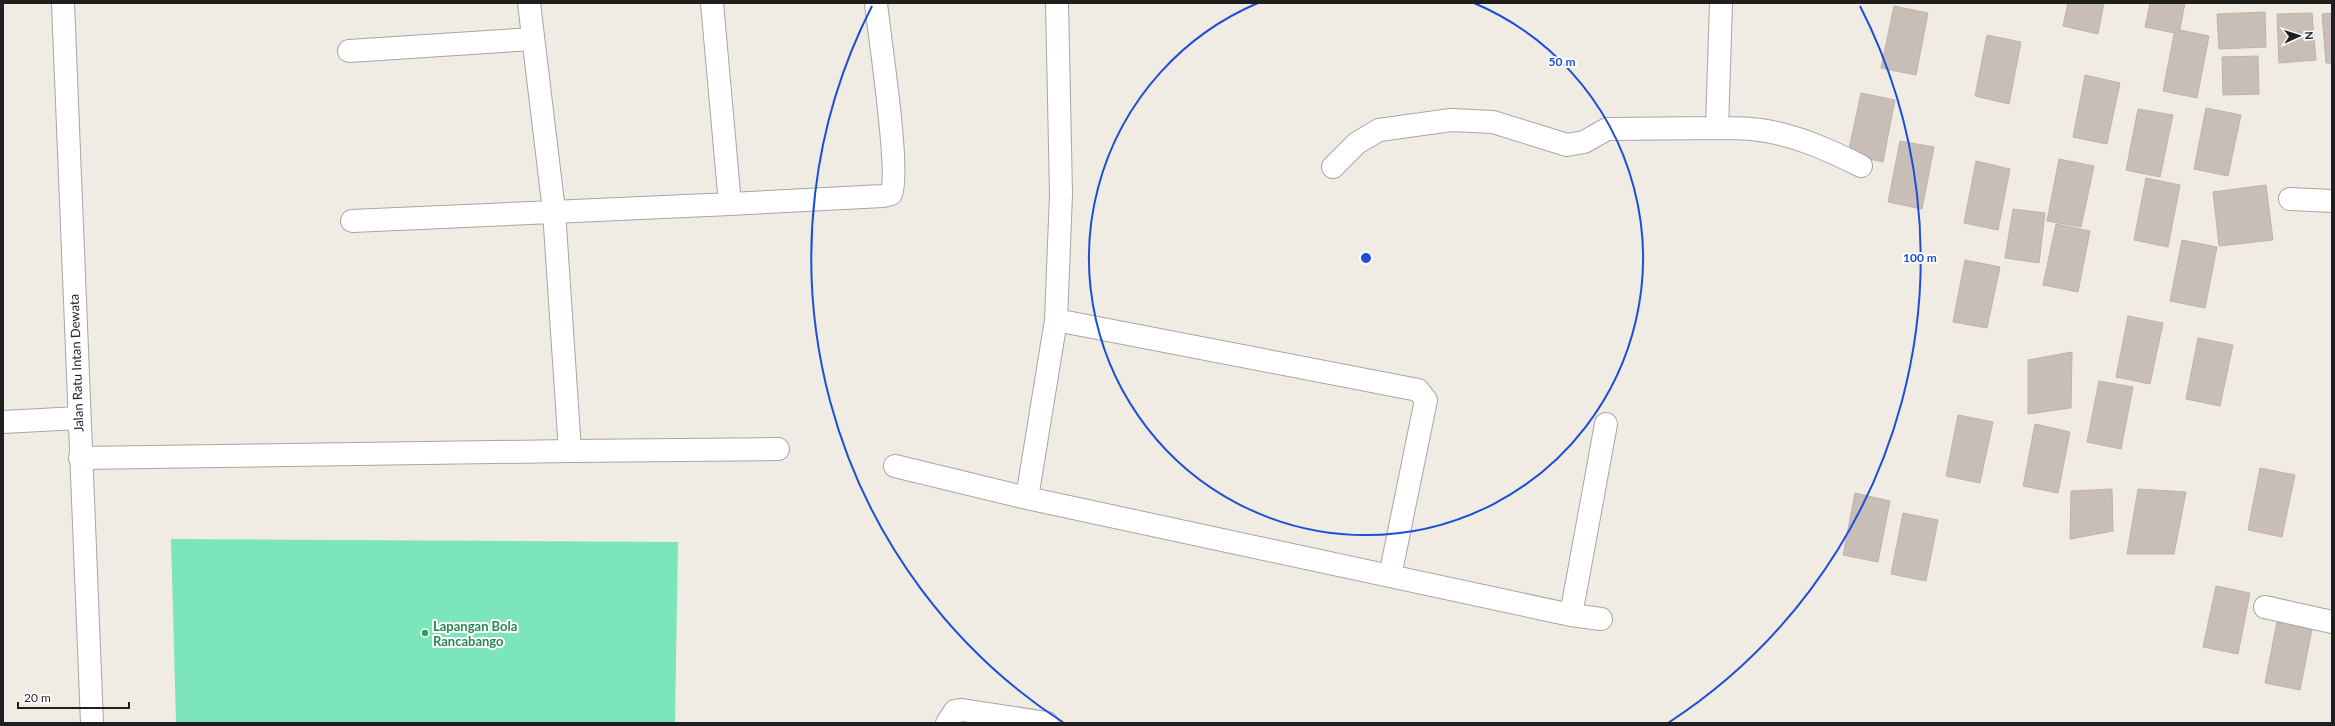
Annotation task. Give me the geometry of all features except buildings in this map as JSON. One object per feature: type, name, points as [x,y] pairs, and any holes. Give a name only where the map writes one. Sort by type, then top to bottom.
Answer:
[{"type":"street","name":"Jalan Ratu Intan Dewata","points":[[63,3],[78,418],[92,723]]},
{"type":"street","points":[[529,3],[554,211],[570,451]]},
{"type":"street","points":[[712,3],[730,204]]},
{"type":"street","points":[[352,221],[730,204],[883,196],[891,194],[894,188],[893,156],[876,3]]},
{"type":"street","points":[[1027,498],[1056,320],[1062,194],[1057,3]]},
{"type":"street","points":[[1717,128],[1721,3]]},
{"type":"street","points":[[349,50],[532,38]]},
{"type":"street","points":[[1334,167],[1357,143],[1379,130],[1451,120],[1493,122],[1566,145],[1584,142],[1607,129],[1717,128],[1760,130],[1794,137],[1829,150],[1861,166]]},
{"type":"street","points":[[2290,199],[2332,201]]},
{"type":"street","points":[[1056,320],[1418,390],[1426,400],[1390,576]]},
{"type":"street","points":[[3,422],[78,418]]},
{"type":"street","points":[[1571,615],[1606,424]]},
{"type":"street","points":[[80,458],[778,449]]},
{"type":"street","points":[[896,466],[1027,498],[1571,615],[1601,619]]},
{"type":"street","points":[[2265,607],[2332,622]]},
{"type":"street","points":[[947,723],[955,711],[962,710],[1047,723]]},
{"type":"green space","name":"Lapangan Bola Rancabango","points":[[171,539],[678,542],[675,723],[176,723]]},
{"type":"place","name":"Lapangan Bola Rancabango","points":[[425,633]]}]
